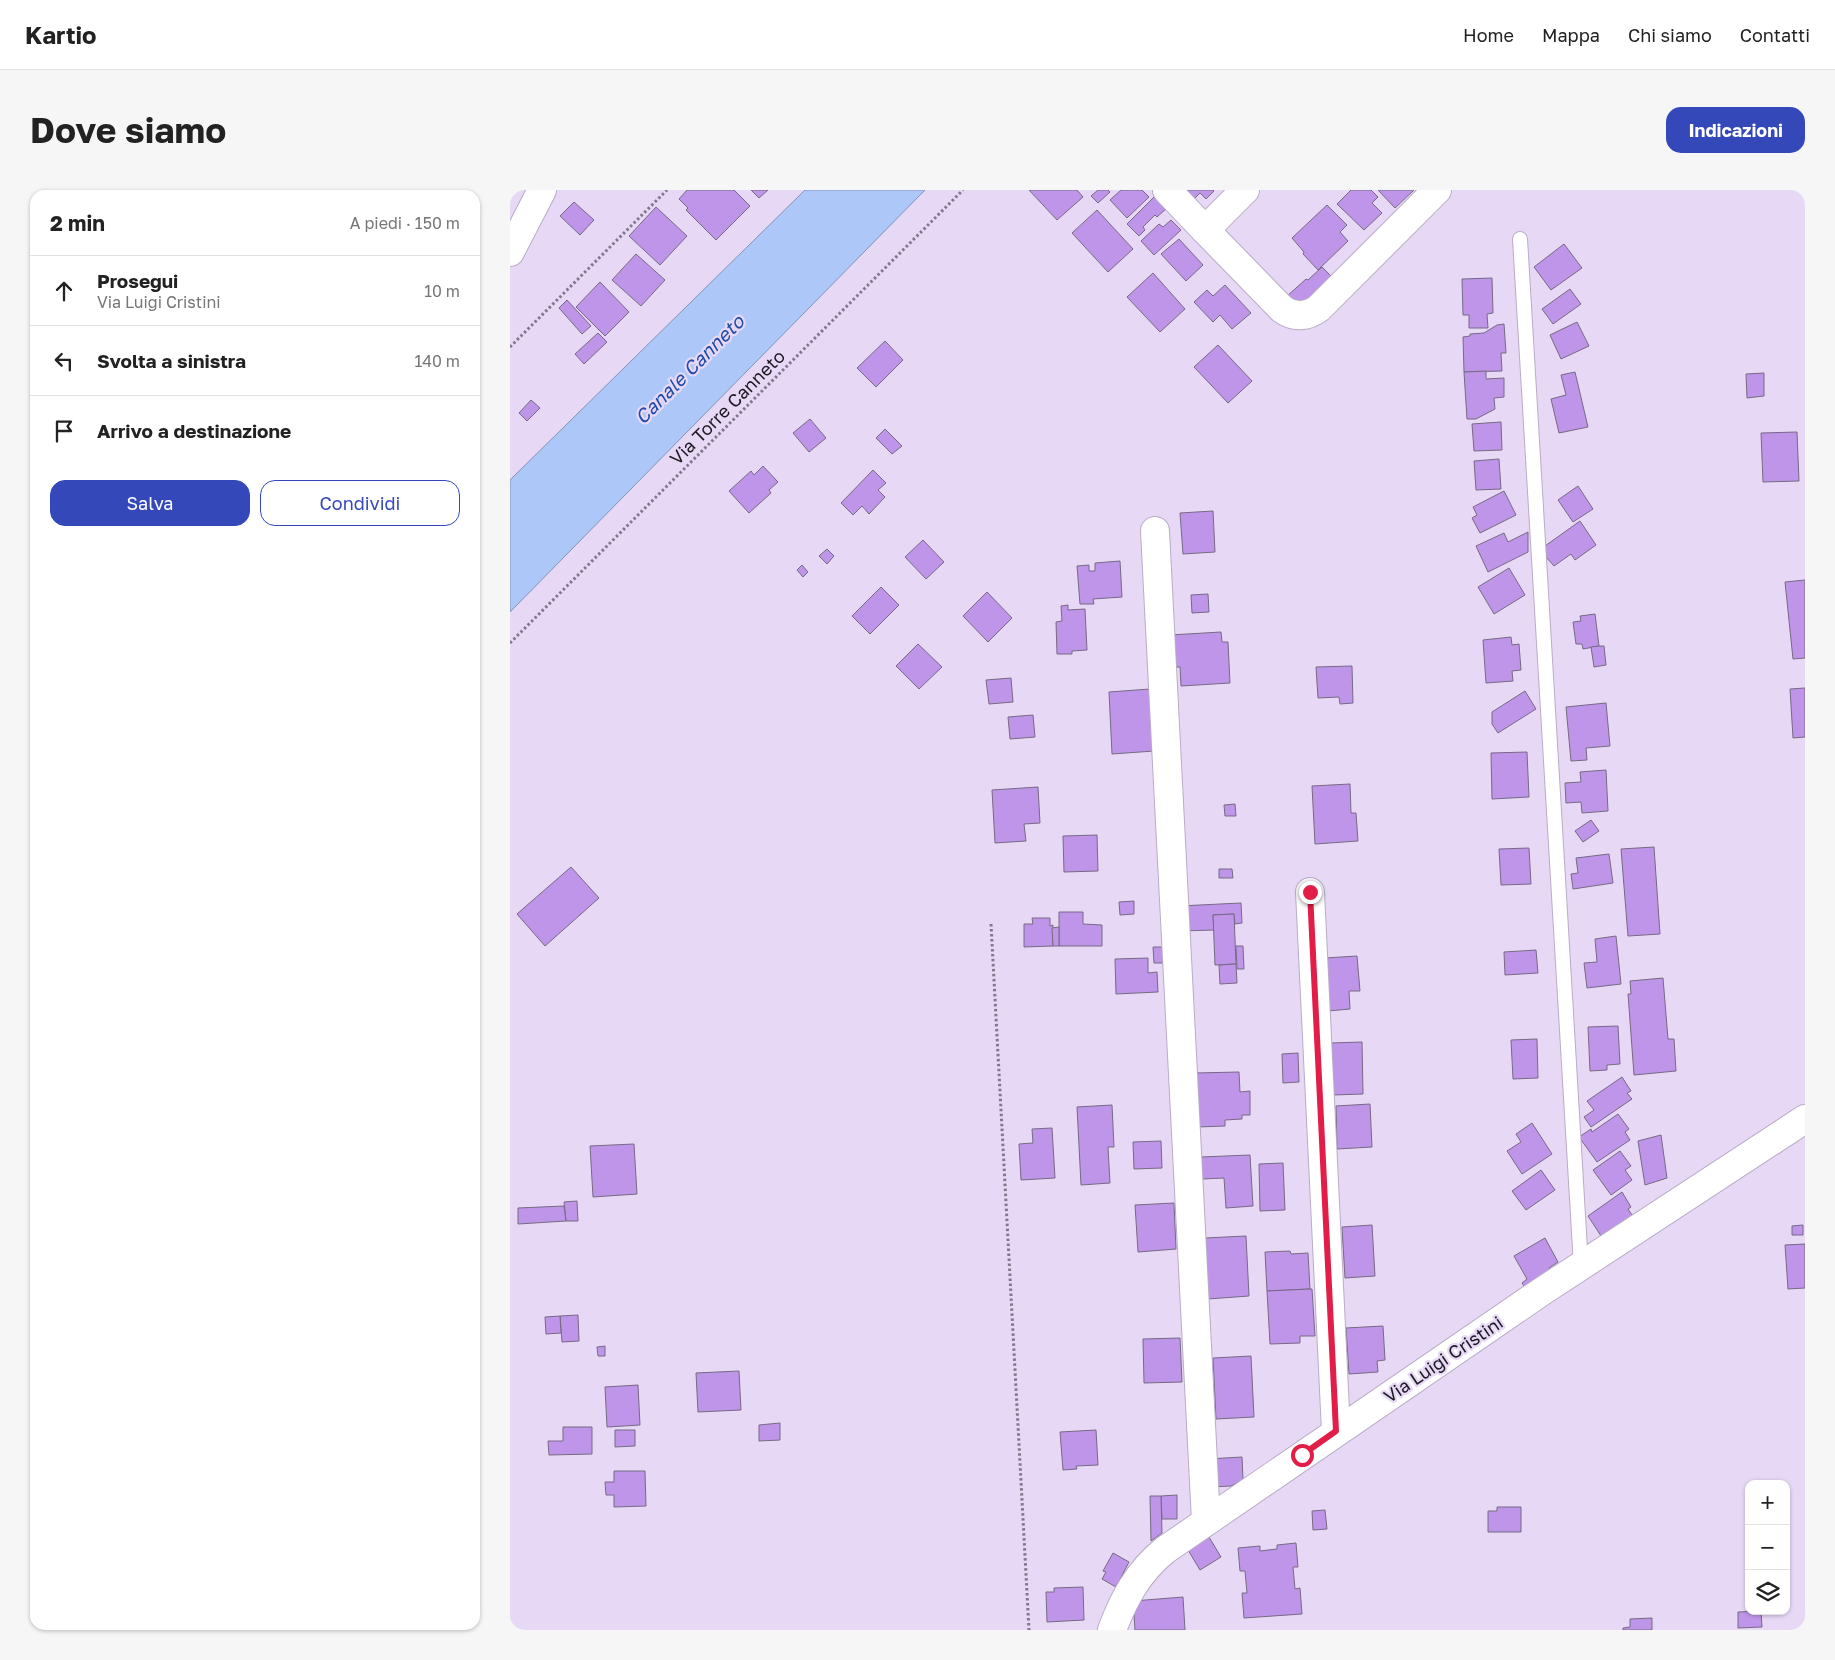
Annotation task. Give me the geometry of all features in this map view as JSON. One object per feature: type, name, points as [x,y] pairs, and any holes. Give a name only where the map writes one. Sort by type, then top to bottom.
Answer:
[{"type":"main road","points":[[510,252],[542,190]]},
{"type":"main road","points":[[1167,190],[1282,309],[1294,315],[1306,315],[1319,308],[1438,190]]},
{"type":"main road","points":[[1206,230],[1245,190]]},
{"type":"main road","points":[[1155,531],[1206,1521]]},
{"type":"main road","points":[[1310,892],[1336,1431]]},
{"type":"main road","name":"Via Luigi Cristini","points":[[1112,1630],[1124,1601],[1143,1570],[1165,1550],[1336,1431],[1581,1266],[1805,1119]]},
{"type":"lane","points":[[1520,238],[1581,1266]]},
{"type":"path","points":[[510,347],[668,190]]},
{"type":"path","name":"Via Torre Canneto","points":[[510,643],[963,190]]},
{"type":"path","points":[[991,924],[1029,1630]]},
{"type":"water","name":"Canale Canneto","points":[[805,190],[925,190],[510,612],[510,480]]},
{"type":"building","points":[[687,190],[734,190],[750,206],[716,240],[686,210],[688,208],[679,199]]},
{"type":"building","points":[[751,190],[768,190],[759,198]]},
{"type":"building","points":[[1029,190],[1077,190],[1083,197],[1057,220]]},
{"type":"building","points":[[1098,190],[1108,190],[1110,192],[1098,203],[1091,196]]},
{"type":"building","points":[[1121,190],[1142,190],[1149,197],[1127,218],[1110,200]]},
{"type":"building","points":[[1181,190],[1214,191],[1206,199],[1200,193],[1192,201]]},
{"type":"building","points":[[1351,190],[1371,190],[1378,197],[1372,203],[1382,213],[1364,230],[1337,204]]},
{"type":"building","points":[[1378,190],[1414,190],[1395,208]]},
{"type":"building","points":[[1156,195],[1168,207],[1157,217],[1155,215],[1143,227],[1145,230],[1139,236],[1127,224]]},
{"type":"building","points":[[574,202],[594,220],[580,235],[560,216]]},
{"type":"building","points":[[1327,205],[1347,225],[1340,232],[1348,241],[1318,270],[1303,254],[1304,252],[1292,238]]},
{"type":"building","points":[[656,207],[687,236],[660,265],[629,236]]},
{"type":"building","points":[[1097,210],[1133,249],[1108,272],[1072,233]]},
{"type":"building","points":[[1171,220],[1181,230],[1154,255],[1141,241],[1159,224],[1163,227]]},
{"type":"building","points":[[1179,239],[1203,265],[1186,281],[1161,254]]},
{"type":"building","points":[[1564,244],[1582,268],[1551,290],[1534,267]]},
{"type":"building","points":[[636,254],[665,280],[641,306],[612,280]]},
{"type":"building","points":[[1322,267],[1334,279],[1298,309],[1286,297]]},
{"type":"building","points":[[1153,273],[1185,309],[1160,332],[1127,297]]},
{"type":"building","points":[[1492,278],[1493,313],[1487,314],[1488,328],[1469,328],[1469,315],[1463,315],[1462,279]]},
{"type":"building","points":[[600,282],[629,312],[605,336],[576,307]]},
{"type":"building","points":[[1225,285],[1251,313],[1232,329],[1220,315],[1213,322],[1194,302],[1207,290],[1213,296]]},
{"type":"building","points":[[1570,289],[1581,304],[1553,324],[1542,309]]},
{"type":"building","points":[[567,300],[591,326],[582,334],[559,308]]},
{"type":"building","points":[[1577,322],[1589,346],[1561,359],[1550,335]]},
{"type":"building","points":[[1504,324],[1506,353],[1501,353],[1502,371],[1464,372],[1463,337],[1470,336],[1470,334],[1484,333],[1497,325]]},
{"type":"building","points":[[598,333],[607,342],[584,364],[575,354]]},
{"type":"building","points":[[885,341],[903,360],[876,387],[857,368]]},
{"type":"building","points":[[1218,345],[1252,381],[1228,403],[1194,367]]},
{"type":"building","points":[[1486,371],[1486,379],[1504,378],[1504,397],[1494,398],[1495,409],[1476,419],[1467,419],[1464,372]]},
{"type":"building","points":[[1575,372],[1588,427],[1559,433],[1551,399],[1566,395],[1561,375]]},
{"type":"building","points":[[1764,373],[1764,396],[1747,398],[1746,374]]},
{"type":"building","points":[[531,400],[540,408],[527,421],[519,413]]},
{"type":"building","points":[[810,419],[826,438],[809,452],[793,433]]},
{"type":"building","points":[[1501,422],[1502,450],[1474,451],[1472,424]]},
{"type":"building","points":[[885,429],[902,446],[892,454],[876,438]]},
{"type":"building","points":[[1797,432],[1799,481],[1763,482],[1761,433]]},
{"type":"building","points":[[1499,459],[1501,489],[1476,490],[1474,461]]},
{"type":"building","points":[[763,466],[778,482],[769,490],[771,493],[749,513],[729,491],[751,471],[754,475]]},
{"type":"building","points":[[873,470],[886,483],[878,490],[885,497],[869,514],[862,506],[853,515],[841,503]]},
{"type":"building","points":[[1578,486],[1593,509],[1573,522],[1558,500]]},
{"type":"building","points":[[1504,491],[1516,515],[1480,533],[1472,518],[1477,515],[1473,507]]},
{"type":"building","points":[[1213,511],[1215,552],[1183,554],[1180,513]]},
{"type":"building","points":[[1580,521],[1596,545],[1575,560],[1571,554],[1554,566],[1546,557],[1545,546]]},
{"type":"building","points":[[1528,532],[1528,552],[1488,572],[1476,546],[1504,533],[1508,542]]},
{"type":"building","points":[[923,540],[944,562],[926,579],[905,557]]},
{"type":"building","points":[[827,549],[834,556],[827,564],[819,556]]},
{"type":"building","points":[[1120,561],[1122,597],[1093,599],[1094,604],[1080,604],[1077,566],[1089,565],[1089,571],[1095,571],[1095,563]]},
{"type":"building","points":[[802,565],[808,572],[803,577],[797,570]]},
{"type":"building","points":[[1509,568],[1525,595],[1494,614],[1478,587]]},
{"type":"building","points":[[1805,580],[1805,658],[1793,659],[1785,582]]},
{"type":"building","points":[[881,587],[899,605],[870,634],[852,616]]},
{"type":"building","points":[[987,592],[1012,618],[988,642],[963,616]]},
{"type":"building","points":[[1208,594],[1209,612],[1192,613],[1191,595]]},
{"type":"building","points":[[1068,605],[1068,610],[1085,609],[1087,650],[1072,651],[1072,654],[1057,654],[1056,622],[1062,621],[1061,606]]},
{"type":"building","points":[[1595,614],[1599,646],[1583,649],[1582,644],[1576,644],[1573,622],[1581,621],[1580,616]]},
{"type":"building","points":[[1221,632],[1222,642],[1228,642],[1230,683],[1181,686],[1180,667],[1172,667],[1170,635]]},
{"type":"building","points":[[1511,637],[1512,645],[1519,644],[1521,670],[1512,671],[1513,681],[1486,683],[1483,640]]},
{"type":"building","points":[[918,644],[942,667],[919,689],[896,666]]},
{"type":"building","points":[[1604,646],[1606,665],[1594,667],[1591,647]]},
{"type":"building","points":[[1352,666],[1353,703],[1340,704],[1339,697],[1318,698],[1316,667]]},
{"type":"building","points":[[1011,678],[1013,702],[989,704],[986,680]]},
{"type":"building","points":[[1805,688],[1805,737],[1793,738],[1790,689]]},
{"type":"building","points":[[1150,689],[1154,751],[1112,754],[1109,692]]},
{"type":"building","points":[[1525,691],[1536,709],[1498,733],[1492,724],[1492,712]]},
{"type":"building","points":[[1606,703],[1610,746],[1586,748],[1587,760],[1571,761],[1566,707]]},
{"type":"building","points":[[1033,715],[1035,737],[1010,739],[1008,717]]},
{"type":"building","points":[[1527,752],[1529,797],[1492,799],[1491,753]]},
{"type":"building","points":[[1606,770],[1608,811],[1582,813],[1581,802],[1566,803],[1565,783],[1581,782],[1580,772]]},
{"type":"building","points":[[1350,784],[1351,813],[1356,813],[1358,841],[1315,844],[1312,786]]},
{"type":"building","points":[[1038,787],[1040,823],[1024,824],[1026,841],[995,843],[992,790]]},
{"type":"building","points":[[1235,804],[1236,816],[1225,816],[1224,805]]},
{"type":"building","points":[[1591,820],[1599,831],[1583,842],[1575,831]]},
{"type":"building","points":[[1097,835],[1098,871],[1064,872],[1063,836]]},
{"type":"building","points":[[1654,847],[1660,934],[1628,936],[1621,849]]},
{"type":"building","points":[[1529,848],[1531,884],[1501,885],[1499,849]]},
{"type":"building","points":[[1609,854],[1613,883],[1573,889],[1571,874],[1578,873],[1576,858]]},
{"type":"building","points":[[571,867],[599,898],[545,946],[517,914]]},
{"type":"building","points":[[1219,869],[1232,869],[1233,878],[1219,878]]},
{"type":"building","points":[[1134,901],[1134,914],[1120,915],[1119,902]]},
{"type":"building","points":[[1241,903],[1242,923],[1235,924],[1234,914],[1213,915],[1214,930],[1180,931],[1179,906]]},
{"type":"building","points":[[1059,912],[1083,912],[1083,924],[1102,925],[1102,946],[1059,946]]},
{"type":"building","points":[[1234,914],[1236,964],[1215,965],[1213,915]]},
{"type":"building","points":[[1032,918],[1050,918],[1050,926],[1053,925],[1053,946],[1024,947],[1024,924],[1033,924]]},
{"type":"building","points":[[1059,927],[1059,946],[1053,946],[1052,928]]},
{"type":"building","points":[[1616,936],[1621,984],[1587,988],[1584,963],[1597,962],[1595,939]]},
{"type":"building","points":[[1236,946],[1243,946],[1244,969],[1237,969]]},
{"type":"building","points":[[1153,947],[1169,947],[1169,963],[1154,963]]},
{"type":"building","points":[[1536,950],[1538,973],[1505,975],[1504,952]]},
{"type":"building","points":[[1357,956],[1360,991],[1349,991],[1350,1009],[1328,1011],[1325,958]]},
{"type":"building","points":[[1148,958],[1148,973],[1157,972],[1158,992],[1116,994],[1115,959]]},
{"type":"building","points":[[1236,964],[1237,983],[1220,984],[1219,965]]},
{"type":"building","points":[[1663,978],[1668,1039],[1674,1039],[1676,1071],[1634,1075],[1628,994],[1631,994],[1630,981]]},
{"type":"building","points":[[1618,1026],[1620,1064],[1607,1065],[1607,1070],[1590,1071],[1588,1027]]},
{"type":"building","points":[[1537,1039],[1538,1078],[1513,1079],[1511,1040]]},
{"type":"building","points":[[1362,1042],[1363,1094],[1333,1095],[1331,1043]]},
{"type":"building","points":[[1298,1053],[1299,1082],[1283,1083],[1282,1054]]},
{"type":"building","points":[[1239,1072],[1240,1092],[1250,1091],[1250,1115],[1242,1115],[1242,1119],[1225,1120],[1225,1126],[1198,1127],[1195,1073]]},
{"type":"building","points":[[1622,1077],[1631,1091],[1627,1093],[1632,1099],[1591,1127],[1584,1117],[1594,1110],[1587,1101]]},
{"type":"building","points":[[1370,1104],[1372,1147],[1337,1149],[1336,1106]]},
{"type":"building","points":[[1112,1105],[1114,1147],[1108,1147],[1110,1183],[1081,1185],[1077,1107]]},
{"type":"building","points":[[1618,1114],[1629,1129],[1625,1132],[1630,1140],[1597,1162],[1579,1137],[1591,1129],[1592,1132]]},
{"type":"building","points":[[1532,1123],[1552,1154],[1522,1174],[1507,1151],[1521,1142],[1516,1134]]},
{"type":"building","points":[[1052,1128],[1055,1178],[1021,1180],[1019,1144],[1033,1143],[1032,1129]]},
{"type":"building","points":[[1661,1135],[1667,1178],[1645,1185],[1638,1141]]},
{"type":"building","points":[[1161,1141],[1162,1168],[1134,1169],[1133,1142]]},
{"type":"building","points":[[634,1144],[637,1194],[593,1197],[590,1146]]},
{"type":"building","points":[[1620,1151],[1631,1166],[1625,1170],[1632,1180],[1611,1195],[1593,1170]]},
{"type":"building","points":[[1250,1155],[1253,1206],[1226,1208],[1224,1178],[1202,1179],[1201,1157]]},
{"type":"building","points":[[1283,1163],[1285,1210],[1260,1211],[1259,1164]]},
{"type":"building","points":[[1541,1170],[1555,1190],[1526,1210],[1512,1191]]},
{"type":"building","points":[[1622,1192],[1631,1207],[1628,1209],[1634,1218],[1603,1239],[1588,1216]]},
{"type":"building","points":[[577,1201],[578,1221],[566,1221],[564,1202]]},
{"type":"building","points":[[1174,1203],[1176,1249],[1138,1252],[1135,1205]]},
{"type":"building","points":[[564,1206],[566,1221],[518,1224],[518,1208]]},
{"type":"building","points":[[1372,1225],[1375,1276],[1345,1278],[1342,1227]]},
{"type":"building","points":[[1803,1225],[1803,1235],[1792,1235],[1792,1226]]},
{"type":"building","points":[[1246,1236],[1249,1296],[1208,1299],[1205,1238]]},
{"type":"building","points":[[1545,1238],[1558,1262],[1549,1268],[1553,1276],[1527,1291],[1522,1283],[1527,1279],[1514,1256]]},
{"type":"building","points":[[1805,1244],[1805,1288],[1788,1289],[1785,1245]]},
{"type":"building","points":[[1290,1251],[1291,1254],[1308,1253],[1310,1289],[1267,1291],[1265,1252]]},
{"type":"building","points":[[1312,1289],[1315,1336],[1300,1336],[1300,1343],[1270,1344],[1267,1291]]},
{"type":"building","points":[[578,1315],[579,1341],[562,1342],[560,1316]]},
{"type":"building","points":[[560,1316],[561,1333],[546,1334],[545,1317]]},
{"type":"building","points":[[1383,1326],[1385,1360],[1377,1361],[1378,1372],[1349,1374],[1346,1328]]},
{"type":"building","points":[[1180,1338],[1182,1382],[1144,1383],[1143,1339]]},
{"type":"building","points":[[605,1346],[605,1356],[598,1356],[597,1347]]},
{"type":"building","points":[[1251,1356],[1254,1417],[1216,1419],[1213,1358]]},
{"type":"building","points":[[739,1371],[741,1410],[698,1412],[696,1373]]},
{"type":"building","points":[[638,1385],[640,1425],[607,1427],[605,1387]]},
{"type":"building","points":[[780,1423],[780,1440],[759,1441],[759,1425]]},
{"type":"building","points":[[563,1427],[592,1427],[592,1454],[549,1455],[548,1441],[563,1441]]},
{"type":"building","points":[[615,1430],[635,1430],[635,1446],[615,1447]]},
{"type":"building","points":[[1096,1430],[1098,1465],[1076,1466],[1077,1469],[1063,1470],[1060,1432]]},
{"type":"building","points":[[1242,1457],[1243,1480],[1231,1486],[1210,1487],[1208,1459]]},
{"type":"building","points":[[614,1471],[645,1471],[646,1506],[614,1507],[614,1495],[606,1495],[605,1482],[614,1482]]},
{"type":"building","points":[[1177,1495],[1177,1519],[1162,1519],[1161,1496]]},
{"type":"building","points":[[1150,1496],[1161,1496],[1162,1533],[1151,1541]]},
{"type":"building","points":[[1497,1507],[1521,1507],[1521,1532],[1488,1532],[1488,1511],[1497,1511]]},
{"type":"building","points":[[1325,1510],[1327,1529],[1313,1530],[1312,1511]]},
{"type":"building","points":[[1209,1537],[1221,1557],[1200,1570],[1188,1550]]},
{"type":"building","points":[[1296,1543],[1298,1567],[1293,1567],[1295,1589],[1300,1588],[1302,1614],[1244,1618],[1242,1593],[1247,1593],[1245,1571],[1240,1571],[1238,1548],[1260,1546],[1260,1551],[1277,1549],[1277,1545]]},
{"type":"building","points":[[1113,1553],[1129,1562],[1116,1587],[1102,1579],[1106,1572],[1103,1571]]},
{"type":"building","points":[[1083,1587],[1084,1620],[1047,1622],[1046,1592],[1054,1592],[1054,1588]]},
{"type":"building","points":[[1183,1597],[1185,1630],[1135,1630],[1133,1601]]},
{"type":"building","points":[[1738,1612],[1745,1612],[1745,1615],[1761,1615],[1762,1627],[1738,1628]]},
{"type":"building","points":[[1652,1618],[1652,1630],[1623,1630],[1623,1628],[1630,1627],[1630,1619]]},
{"type":"route","points":[[1302,1455],[1336,1431],[1310,892]]}]
